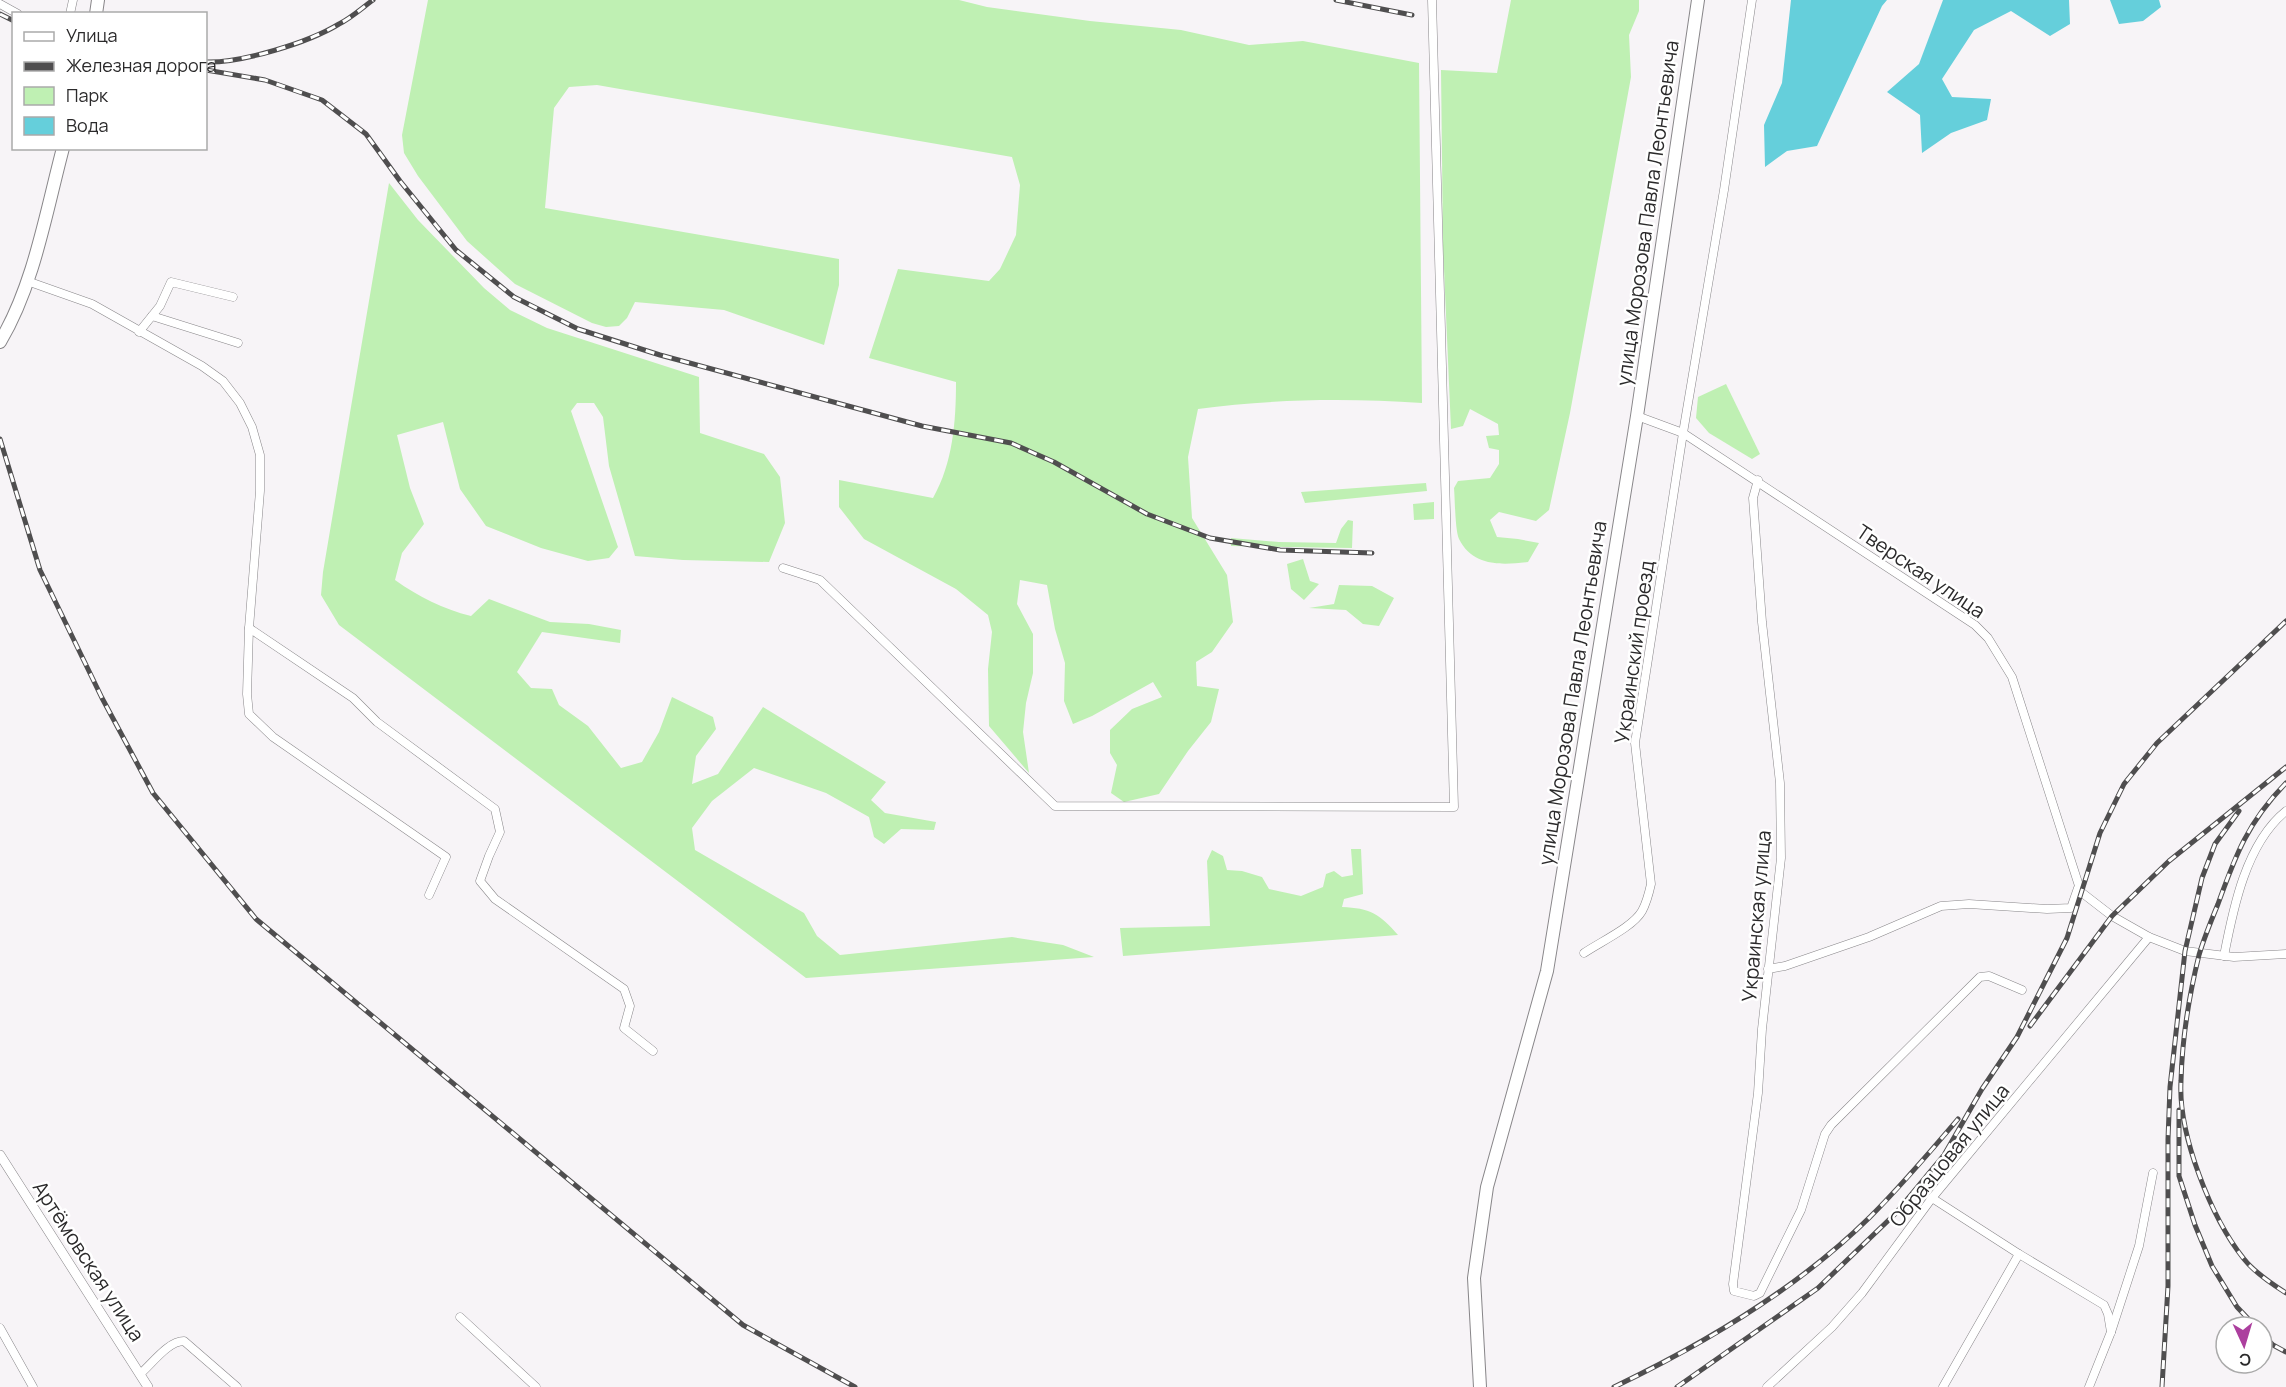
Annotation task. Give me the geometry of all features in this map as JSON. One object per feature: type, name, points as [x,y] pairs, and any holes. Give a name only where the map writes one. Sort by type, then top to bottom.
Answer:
[{"type":"main road","name":"улица Морозова Павла Леонтьевича","points":[[1480,1387],[1474,1278],[1487,1187],[1547,971],[1637,416],[1698,0]]},
{"type":"main road","points":[[0,342],[18,308],[27,281],[62,150]]},
{"type":"street","points":[[783,568],[820,580],[1055,807],[1454,807],[1432,0]]},
{"type":"street","name":"Украинский проезд","points":[[1584,953],[1641,914],[1651,884],[1635,744],[1683,433],[1724,190],[1752,0]]},
{"type":"street","points":[[0,3],[15,12]]},
{"type":"street","points":[[27,281],[92,304],[202,366],[223,381],[240,403],[252,427],[260,455],[260,491],[249,628],[247,694],[249,714],[273,737],[446,857],[429,895]]},
{"type":"street","points":[[139,332],[160,306],[171,282],[232,297]]},
{"type":"street","points":[[153,316],[238,343]]},
{"type":"street","name":"Тверская улица","points":[[1637,416],[1683,433],[1758,480],[1975,625],[1988,638],[2012,677],[2078,888]]},
{"type":"street","name":"Украинская улица","points":[[1758,480],[1753,498],[1754,520],[1762,622],[1780,783],[1781,858],[1762,1029],[1758,1094],[1733,1284],[1736,1292],[1754,1296],[1760,1293],[1801,1210],[1824,1134],[1831,1125],[1980,977],[1989,976],[2022,990]]},
{"type":"street","points":[[249,628],[353,698],[377,722],[495,809],[500,832],[480,881],[495,899],[624,989],[630,1006],[624,1028],[652,1051]]},
{"type":"street","points":[[2224,956],[2233,910],[2248,866],[2271,826],[2286,811]]},
{"type":"street","points":[[1768,969],[1785,966],[1869,937],[1941,906],[1969,904],[2047,909],[2071,908],[2078,888],[2112,916],[2149,937],[2185,951],[2224,956],[2286,954]]},
{"type":"street","name":"Образцовая улица","points":[[1767,1387],[1832,1327],[1862,1293],[1932,1198],[2149,937]]},
{"type":"street","name":"Артёмовская улица","points":[[0,1155],[148,1387]]},
{"type":"street","points":[[2089,1387],[2111,1332],[2139,1246],[2153,1173]]},
{"type":"street","points":[[1932,1198],[2104,1305],[2111,1332]]},
{"type":"street","points":[[1943,1387],[2019,1254]]},
{"type":"street","points":[[460,1317],[536,1387]]},
{"type":"street","points":[[0,1328],[33,1387]]},
{"type":"street","points":[[140,1374],[172,1344],[184,1341],[237,1387]]},
{"type":"green space","points":[[428,0],[959,0],[987,7],[1090,21],[1181,30],[1249,45],[1303,41],[1419,63],[1422,403],[1310,400],[1198,409],[1188,457],[1192,518],[1227,575],[1233,622],[1212,652],[1196,662],[1197,686],[1219,689],[1211,722],[1159,794],[1124,802],[1111,793],[1117,765],[1110,753],[1110,730],[1132,709],[1162,697],[1153,682],[1073,724],[1064,701],[1065,663],[1055,629],[1047,585],[1020,580],[1017,604],[1033,634],[1033,673],[1026,703],[1023,732],[1029,773],[989,726],[988,669],[992,632],[988,615],[956,589],[864,539],[839,507],[839,480],[933,498],[940,485],[952,442],[956,382],[869,358],[898,269],[989,281],[1000,269],[1016,235],[1020,185],[1012,157],[597,85],[569,87],[554,108],[545,208],[839,259],[839,285],[824,345],[724,310],[635,302],[627,318],[619,326],[606,327],[592,323],[515,284],[467,241],[418,176],[404,153],[402,135]]},
{"type":"green space","points":[[1511,0],[1639,0],[1639,11],[1629,35],[1631,77],[1570,413],[1549,510],[1536,521],[1499,512],[1490,520],[1497,537],[1539,543],[1528,562],[1508,564],[1489,562],[1472,555],[1459,539],[1457,529],[1454,488],[1458,481],[1490,478],[1499,464],[1499,450],[1489,448],[1486,436],[1499,435],[1498,424],[1470,409],[1463,426],[1451,429],[1443,246],[1441,70],[1497,73]]},
{"type":"green space","points":[[389,183],[418,220],[484,288],[510,310],[547,328],[699,377],[700,433],[764,454],[780,477],[785,523],[769,562],[683,560],[635,556],[609,466],[603,417],[594,403],[577,403],[571,411],[618,547],[609,558],[588,561],[541,548],[486,526],[460,489],[443,422],[397,435],[410,488],[424,524],[402,553],[395,580],[431,602],[471,616],[489,599],[550,622],[589,624],[621,630],[620,643],[542,632],[517,672],[531,688],[552,689],[559,705],[588,726],[621,768],[642,762],[659,732],[672,697],[713,717],[716,729],[696,756],[692,784],[718,774],[763,707],[886,782],[871,800],[885,813],[936,822],[934,830],[901,829],[884,844],[874,837],[869,817],[826,793],[754,768],[712,801],[692,828],[695,850],[804,913],[817,936],[840,955],[1012,937],[1063,945],[1094,957],[806,978],[339,625],[321,595],[323,572]]},
{"type":"green space","points":[[1726,384],[1760,454],[1752,459],[1709,433],[1696,418],[1698,397]]},
{"type":"green space","points":[[1426,483],[1427,491],[1305,503],[1301,492]]},
{"type":"green space","points":[[1434,502],[1434,519],[1414,520],[1413,504]]},
{"type":"green space","points":[[1348,520],[1353,521],[1352,548],[1231,546],[1231,538],[1336,543],[1341,529]]},
{"type":"green space","points":[[1303,559],[1310,581],[1319,584],[1304,600],[1291,589],[1287,564]]},
{"type":"green space","points":[[1339,585],[1372,586],[1394,598],[1379,626],[1363,624],[1346,610],[1309,608],[1334,604]]},
{"type":"green space","points":[[1351,849],[1361,849],[1363,894],[1344,899],[1342,907],[1374,913],[1398,935],[1123,956],[1120,928],[1210,926],[1207,861],[1212,850],[1223,856],[1227,870],[1242,871],[1262,877],[1269,889],[1301,896],[1323,887],[1326,874],[1334,871],[1342,877],[1353,875]]},
{"type":"water","points":[[1791,0],[1887,0],[1882,6],[1817,146],[1787,151],[1765,167],[1764,125],[1782,83]]},
{"type":"water","points":[[1943,0],[2069,0],[2070,24],[2050,36],[2011,11],[1974,30],[1942,79],[1952,97],[1991,99],[1987,120],[1951,133],[1922,153],[1920,115],[1887,92],[1919,64]]},
{"type":"water","points":[[2110,0],[2159,0],[2161,7],[2143,21],[2119,24]]},
{"type":"railway","points":[[207,62],[237,59],[293,45],[343,22],[373,0]]},
{"type":"railway","points":[[1336,0],[1412,15]]},
{"type":"railway","points":[[0,14],[12,20]]},
{"type":"railway","points":[[207,70],[265,80],[322,100],[366,134],[400,181],[456,250],[514,297],[578,329],[660,355],[922,426],[1011,443],[1054,462],[1147,514],[1210,538],[1280,550],[1372,553]]},
{"type":"railway","points":[[0,439],[40,570],[102,698],[153,793],[256,919],[743,1325],[855,1387]]},
{"type":"railway","points":[[1677,1387],[1818,1288],[1895,1214],[1944,1155],[1982,1089],[2017,1037],[2067,938],[2100,833],[2124,784],[2157,743],[2286,621]]},
{"type":"railway","points":[[2030,1026],[2112,916],[2169,861],[2286,767]]},
{"type":"railway","points":[[2286,783],[2262,811],[2244,839],[2203,942],[2195,971],[2187,1018],[2181,1081],[2181,1102],[2185,1125],[2191,1150],[2209,1199],[2232,1242],[2248,1264],[2286,1293]]},
{"type":"railway","points":[[2162,1387],[2168,1286],[2170,1087],[2185,951],[2202,878],[2215,844],[2239,811]]},
{"type":"railway","points":[[2179,1110],[2179,1176],[2195,1225],[2212,1266],[2237,1307],[2245,1315]]},
{"type":"railway","points":[[1614,1387],[1716,1333],[1812,1268],[1882,1205],[1958,1119]]},
{"type":"railway","points":[[2274,1346],[2286,1352]]}]
